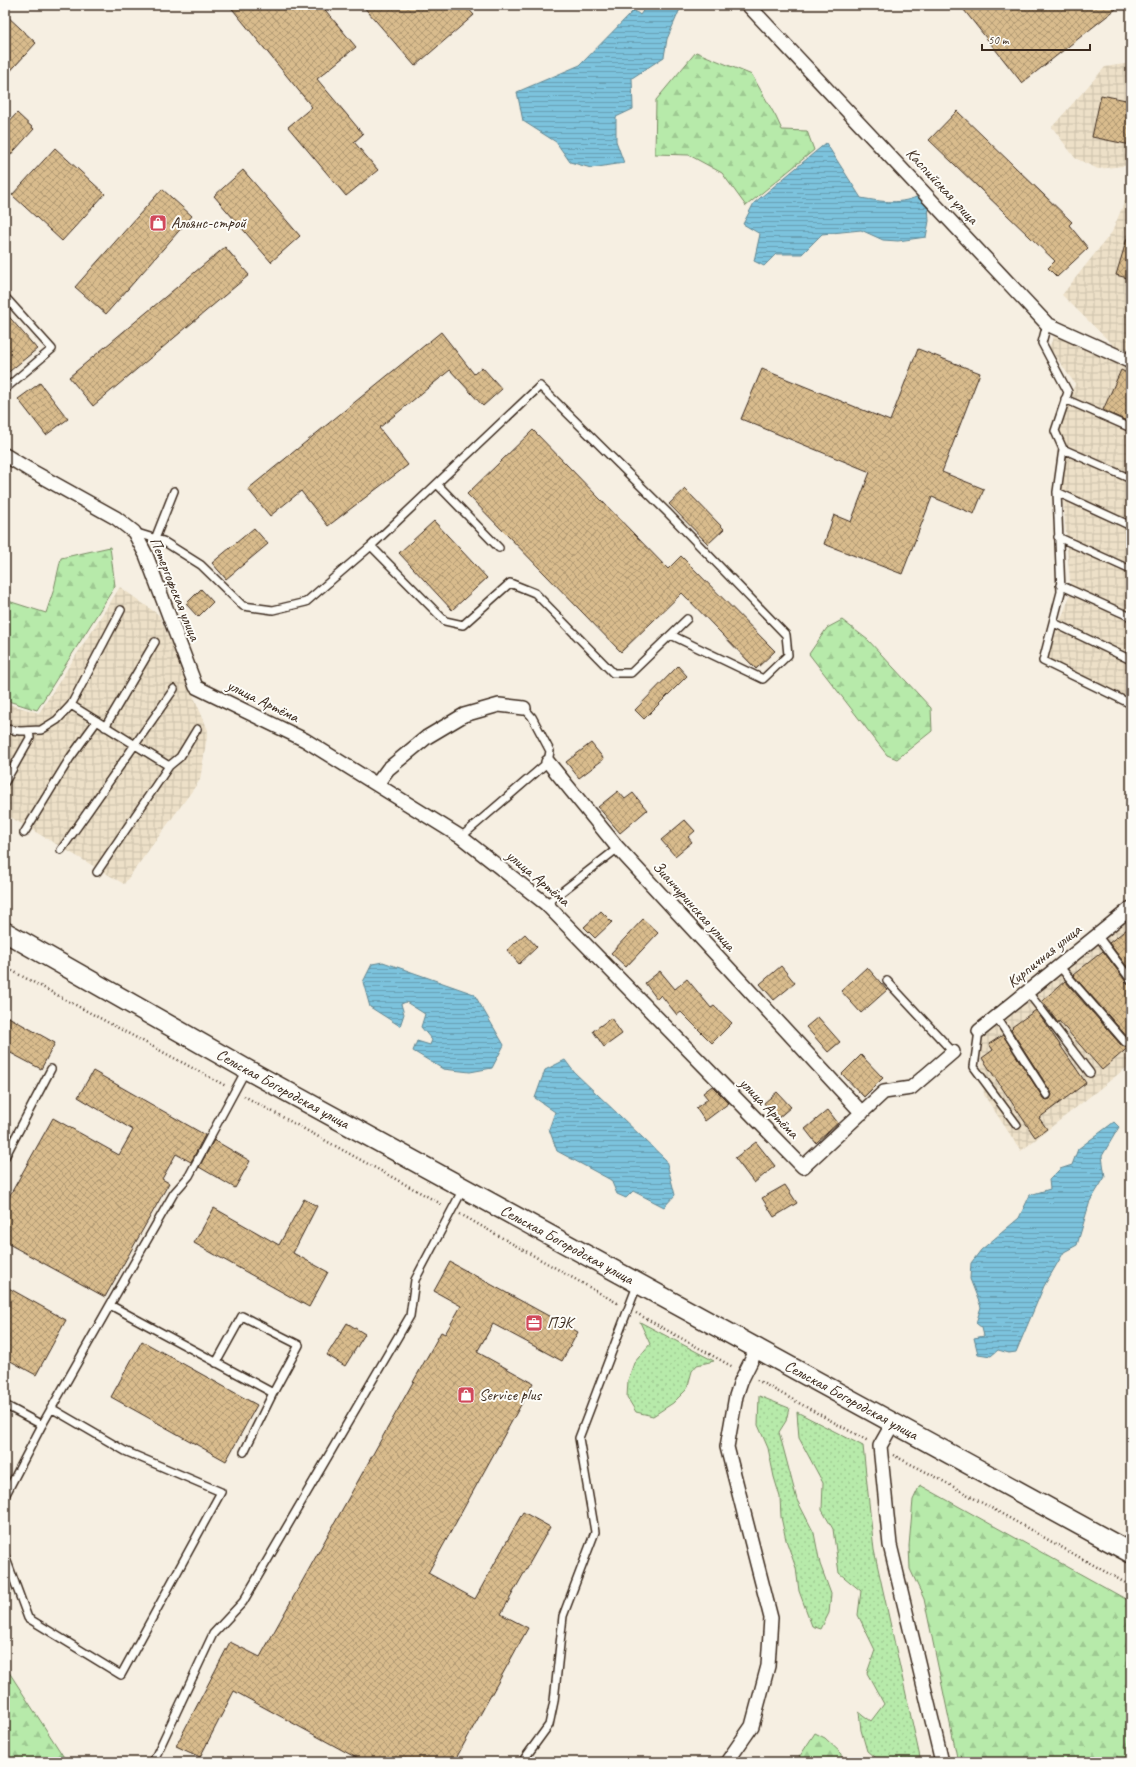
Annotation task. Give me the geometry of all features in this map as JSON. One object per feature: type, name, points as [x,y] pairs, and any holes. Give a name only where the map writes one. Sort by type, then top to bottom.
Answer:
[{"type":"main road","name":"Сельская Богородская улица","points":[[5,932],[246,1069],[1131,1553]]},
{"type":"street","name":"Каспийская улица","points":[[748,5],[1047,324],[1131,362]]},
{"type":"street","name":"Петергофская улица","points":[[5,455],[28,470],[116,518],[134,532],[146,555],[196,687]]},
{"type":"street","name":"улица Артёма","points":[[196,687],[305,740],[377,784],[461,837],[546,904],[803,1167],[862,1113]]},
{"type":"street","points":[[377,784],[388,769],[427,737],[464,715],[500,706],[524,708]]},
{"type":"street","name":"Зианчуринская улица","points":[[548,762],[618,848],[862,1113]]},
{"type":"street","name":"Кирпичная улица","points":[[979,1031],[1131,909]]},
{"type":"street","points":[[862,1113],[884,1092],[911,1088],[953,1052]]},
{"type":"street","points":[[727,1762],[752,1726],[768,1666],[771,1618],[728,1447],[736,1396],[744,1373],[757,1349]]},
{"type":"street","points":[[893,1423],[880,1446],[890,1545],[942,1762]]},
{"type":"lane","points":[[5,300],[7,298],[52,349],[5,389]]},
{"type":"lane","points":[[1047,324],[1042,343],[1068,392],[1055,431],[1063,449],[1057,492],[1061,592],[1043,661],[1131,704]]},
{"type":"lane","points":[[134,532],[163,541],[201,566],[243,606],[273,610],[306,602],[371,546],[540,386],[668,513],[786,635],[788,655],[763,679],[671,635]]},
{"type":"lane","points":[[1065,399],[1131,428]]},
{"type":"lane","points":[[1063,449],[1131,479]]},
{"type":"lane","points":[[437,484],[499,548]]},
{"type":"lane","points":[[155,539],[174,490]]},
{"type":"lane","points":[[1057,492],[1131,526]]},
{"type":"lane","points":[[1058,537],[1131,570]]},
{"type":"lane","points":[[371,546],[445,621],[463,625],[510,583],[535,593],[613,673],[631,673],[687,619]]},
{"type":"lane","points":[[1060,584],[1131,617]]},
{"type":"lane","points":[[5,729],[20,731],[41,730],[57,720],[71,705],[121,610]]},
{"type":"lane","points":[[1054,623],[1131,660]]},
{"type":"lane","points":[[106,727],[155,642]]},
{"type":"lane","points":[[61,850],[174,689]]},
{"type":"lane","points":[[71,705],[169,766]]},
{"type":"lane","points":[[461,837],[548,762],[550,751],[532,717],[524,708]]},
{"type":"lane","points":[[24,833],[70,758],[97,721]]},
{"type":"lane","points":[[97,872],[169,766],[180,757],[197,729]]},
{"type":"lane","points":[[5,782],[30,738],[29,731]]},
{"type":"lane","points":[[546,904],[618,848]]},
{"type":"lane","points":[[1097,935],[1131,980]]},
{"type":"lane","points":[[1059,966],[1125,1042]]},
{"type":"lane","points":[[887,981],[953,1052]]},
{"type":"lane","points":[[1027,992],[1090,1073]]},
{"type":"lane","points":[[996,1016],[1047,1095]]},
{"type":"lane","points":[[979,1031],[974,1067],[1017,1125]]},
{"type":"lane","points":[[5,1157],[51,1069]]},
{"type":"lane","points":[[5,1496],[51,1408],[174,1193],[189,1176],[246,1069]]},
{"type":"lane","points":[[153,1762],[213,1634],[243,1602],[410,1316],[415,1280],[464,1187]]},
{"type":"lane","points":[[522,1762],[549,1725],[554,1701],[562,1616],[595,1532],[579,1438],[627,1308],[638,1283]]},
{"type":"lane","points":[[110,1305],[273,1393]]},
{"type":"lane","points":[[216,1363],[242,1316],[299,1345],[244,1452]]},
{"type":"lane","points":[[5,1405],[42,1425]]},
{"type":"lane","points":[[5,1556],[28,1618],[121,1675],[221,1492],[125,1451],[51,1408]]},
{"type":"path","points":[[5,967],[452,1210],[1131,1586]]},
{"type":"shaded area","points":[[1131,63],[1131,165],[1098,169],[1075,158],[1052,127],[1105,67]]},
{"type":"shaded area","points":[[1131,186],[1131,349],[1117,349],[1062,295],[1112,232]]},
{"type":"shaded area","points":[[1055,334],[1131,369],[1131,702],[1046,659],[1071,593],[1057,430],[1075,384],[1049,347]]},
{"type":"shaded area","points":[[120,587],[159,615],[208,730],[200,780],[124,884],[5,814],[5,703],[39,713]]},
{"type":"shaded area","points":[[1131,908],[1131,1064],[1021,1151],[984,1095],[979,1031]]},
{"type":"green space","points":[[696,52],[752,75],[782,130],[807,131],[814,150],[746,206],[722,173],[689,155],[655,154],[656,100]]},
{"type":"green space","points":[[110,547],[115,586],[37,710],[5,700],[5,600],[46,613],[54,589],[61,558]]},
{"type":"green space","points":[[842,620],[868,640],[931,708],[932,731],[897,759],[887,755],[809,654],[827,628]]},
{"type":"green space","points":[[640,1322],[714,1361],[697,1365],[692,1371],[687,1389],[673,1403],[653,1416],[636,1412],[627,1397],[628,1380],[634,1363],[650,1344]]},
{"type":"green space","points":[[759,1396],[789,1408],[786,1421],[779,1432],[797,1500],[814,1533],[820,1564],[831,1594],[829,1613],[821,1629],[812,1626],[799,1591],[796,1568],[786,1540],[781,1517],[780,1497],[768,1448],[758,1425]]},
{"type":"green space","points":[[797,1412],[863,1446],[874,1550],[921,1762],[880,1762],[867,1751],[861,1730],[859,1712],[871,1721],[884,1704],[867,1673],[875,1650],[858,1615],[861,1591],[839,1573],[833,1529],[822,1510],[823,1483],[799,1438]]},
{"type":"green space","points":[[920,1485],[1131,1602],[1131,1762],[958,1762],[924,1599],[910,1569],[909,1546],[913,1500]]},
{"type":"green space","points":[[5,1666],[67,1762],[5,1762]]},
{"type":"green space","points":[[815,1733],[825,1738],[842,1754],[842,1762],[796,1762]]},
{"type":"water","points":[[647,5],[672,5],[680,9],[667,39],[664,57],[632,78],[633,109],[616,117],[616,141],[624,163],[591,168],[570,162],[556,142],[523,121],[517,92],[580,65],[634,10],[640,15]]},
{"type":"water","points":[[826,143],[861,198],[892,202],[906,200],[921,195],[928,203],[929,221],[926,237],[898,241],[883,240],[861,230],[822,234],[802,254],[776,254],[764,266],[754,261],[760,234],[743,224],[754,203]]},
{"type":"water","points":[[383,962],[474,994],[504,1045],[492,1068],[470,1072],[443,1069],[413,1051],[417,1041],[430,1045],[432,1040],[421,1027],[425,1014],[406,1002],[401,1004],[404,1014],[400,1026],[370,1007],[363,982],[372,964]]},
{"type":"water","points":[[565,1060],[574,1072],[666,1160],[675,1195],[664,1207],[633,1191],[626,1198],[617,1194],[611,1180],[557,1151],[549,1129],[555,1112],[535,1098],[545,1070]]},
{"type":"water","points":[[1114,1122],[1119,1127],[1102,1156],[1105,1177],[1090,1201],[1077,1245],[1064,1252],[1044,1286],[1016,1352],[1009,1353],[998,1350],[991,1356],[978,1354],[974,1338],[984,1336],[982,1328],[976,1323],[981,1307],[970,1279],[971,1263],[981,1250],[1019,1218],[1030,1195],[1050,1189],[1049,1180],[1060,1169],[1072,1165],[1078,1149]]},
{"type":"building","points":[[229,5],[321,5],[356,47],[317,79],[363,134],[354,142],[378,170],[346,196],[288,127],[312,107]]},
{"type":"building","points":[[362,5],[465,5],[474,15],[415,66]]},
{"type":"building","points":[[960,5],[1121,5],[1022,83]]},
{"type":"building","points":[[5,14],[36,43],[5,77]]},
{"type":"building","points":[[1101,95],[1131,101],[1131,145],[1092,137]]},
{"type":"building","points":[[957,111],[1072,222],[1069,225],[1088,248],[1057,277],[1048,268],[1055,261],[929,140]]},
{"type":"building","points":[[17,113],[34,129],[5,161],[5,126]]},
{"type":"building","points":[[55,148],[105,194],[62,241],[12,195]]},
{"type":"building","points":[[243,170],[300,236],[271,262],[214,196]]},
{"type":"building","points":[[162,189],[192,216],[106,314],[75,287]]},
{"type":"building","points":[[1128,235],[1131,236],[1131,279],[1116,275]]},
{"type":"building","points":[[225,247],[249,275],[93,406],[69,377]]},
{"type":"building","points":[[5,312],[37,349],[5,375]]},
{"type":"building","points":[[441,332],[474,374],[482,367],[502,389],[483,406],[450,370],[379,428],[408,465],[328,526],[301,491],[270,516],[248,489]]},
{"type":"building","points":[[918,349],[980,373],[942,472],[984,489],[974,514],[932,497],[902,574],[824,544],[834,515],[851,522],[870,472],[741,419],[762,369],[890,421]]},
{"type":"building","points":[[1121,370],[1131,375],[1131,423],[1103,410]]},
{"type":"building","points":[[40,383],[68,419],[46,435],[18,399]]},
{"type":"building","points":[[533,430],[668,569],[681,556],[775,651],[756,669],[682,593],[621,652],[467,494]]},
{"type":"building","points":[[685,489],[724,529],[708,544],[669,504]]},
{"type":"building","points":[[434,521],[487,578],[452,610],[399,553]]},
{"type":"building","points":[[254,528],[268,544],[226,579],[212,563]]},
{"type":"building","points":[[201,589],[213,602],[198,617],[186,604]]},
{"type":"building","points":[[678,666],[687,676],[644,719],[635,710]]},
{"type":"building","points":[[591,743],[604,759],[579,778],[566,762]]},
{"type":"building","points":[[618,791],[625,799],[633,793],[647,810],[620,833],[598,807]]},
{"type":"building","points":[[685,820],[695,831],[688,837],[692,842],[675,856],[661,840]]},
{"type":"building","points":[[601,911],[612,922],[595,938],[584,927]]},
{"type":"building","points":[[643,919],[658,933],[626,967],[611,953]]},
{"type":"building","points":[[1131,926],[1131,972],[1109,943]]},
{"type":"building","points":[[525,934],[537,947],[519,964],[507,950]]},
{"type":"building","points":[[1103,951],[1127,983],[1131,985],[1131,1045],[1102,1070],[1059,1021],[1058,1023],[1042,1001],[1065,981],[1121,1045],[1124,1047],[1128,1046],[1130,1043],[1129,1039],[1073,975]]},
{"type":"building","points":[[781,966],[795,983],[774,1000],[760,984]]},
{"type":"building","points":[[867,967],[887,990],[861,1013],[841,991]]},
{"type":"building","points":[[660,971],[675,989],[687,979],[711,1008],[714,1006],[732,1023],[712,1043],[681,1012],[677,1015],[661,995],[657,999],[645,983]]},
{"type":"building","points":[[1036,1010],[1086,1083],[1039,1118],[1047,1129],[1035,1137],[982,1058],[993,1050],[989,1044],[1003,1035],[1043,1098],[1047,1100],[1050,1099],[1052,1095],[1051,1092],[1011,1030],[1013,1028],[1012,1027]]},
{"type":"building","points":[[5,1015],[55,1043],[41,1069],[5,1050]]},
{"type":"building","points":[[818,1017],[840,1042],[828,1052],[806,1027]]},
{"type":"building","points":[[611,1018],[622,1034],[604,1047],[593,1031]]},
{"type":"building","points":[[861,1055],[883,1078],[864,1097],[842,1074]]},
{"type":"building","points":[[93,1071],[205,1135],[191,1162],[176,1154],[162,1179],[169,1183],[105,1297],[5,1242],[5,1204],[53,1118],[119,1155],[133,1130],[78,1097]]},
{"type":"building","points":[[712,1086],[729,1103],[705,1121],[696,1108],[708,1099],[703,1093]]},
{"type":"building","points":[[777,1092],[791,1107],[777,1119],[764,1103]]},
{"type":"building","points":[[828,1110],[838,1123],[816,1143],[805,1129]]},
{"type":"building","points":[[214,1140],[250,1161],[235,1188],[199,1167]]},
{"type":"building","points":[[756,1142],[775,1166],[754,1183],[735,1158]]},
{"type":"building","points":[[785,1185],[797,1203],[774,1217],[762,1198]]},
{"type":"building","points":[[304,1199],[317,1206],[293,1253],[328,1272],[309,1307],[194,1243],[214,1208],[279,1245]]},
{"type":"building","points":[[450,1262],[578,1332],[562,1361],[493,1324],[477,1352],[533,1383],[428,1573],[475,1599],[523,1512],[550,1527],[501,1614],[528,1628],[454,1762],[364,1762],[234,1691],[200,1757],[176,1746],[230,1642],[260,1657],[441,1332],[445,1334],[461,1306],[434,1291]]},
{"type":"building","points":[[5,1286],[66,1320],[36,1375],[5,1358]]},
{"type":"building","points":[[347,1323],[365,1334],[345,1366],[327,1355]]},
{"type":"building","points":[[142,1341],[257,1405],[226,1461],[111,1397]]},
{"type":"place","name":"Альянс-строй","points":[[158,223]]},
{"type":"place","name":"ПЭК","points":[[534,1323]]},
{"type":"place","name":"Service plus","points":[[466,1395]]}]
